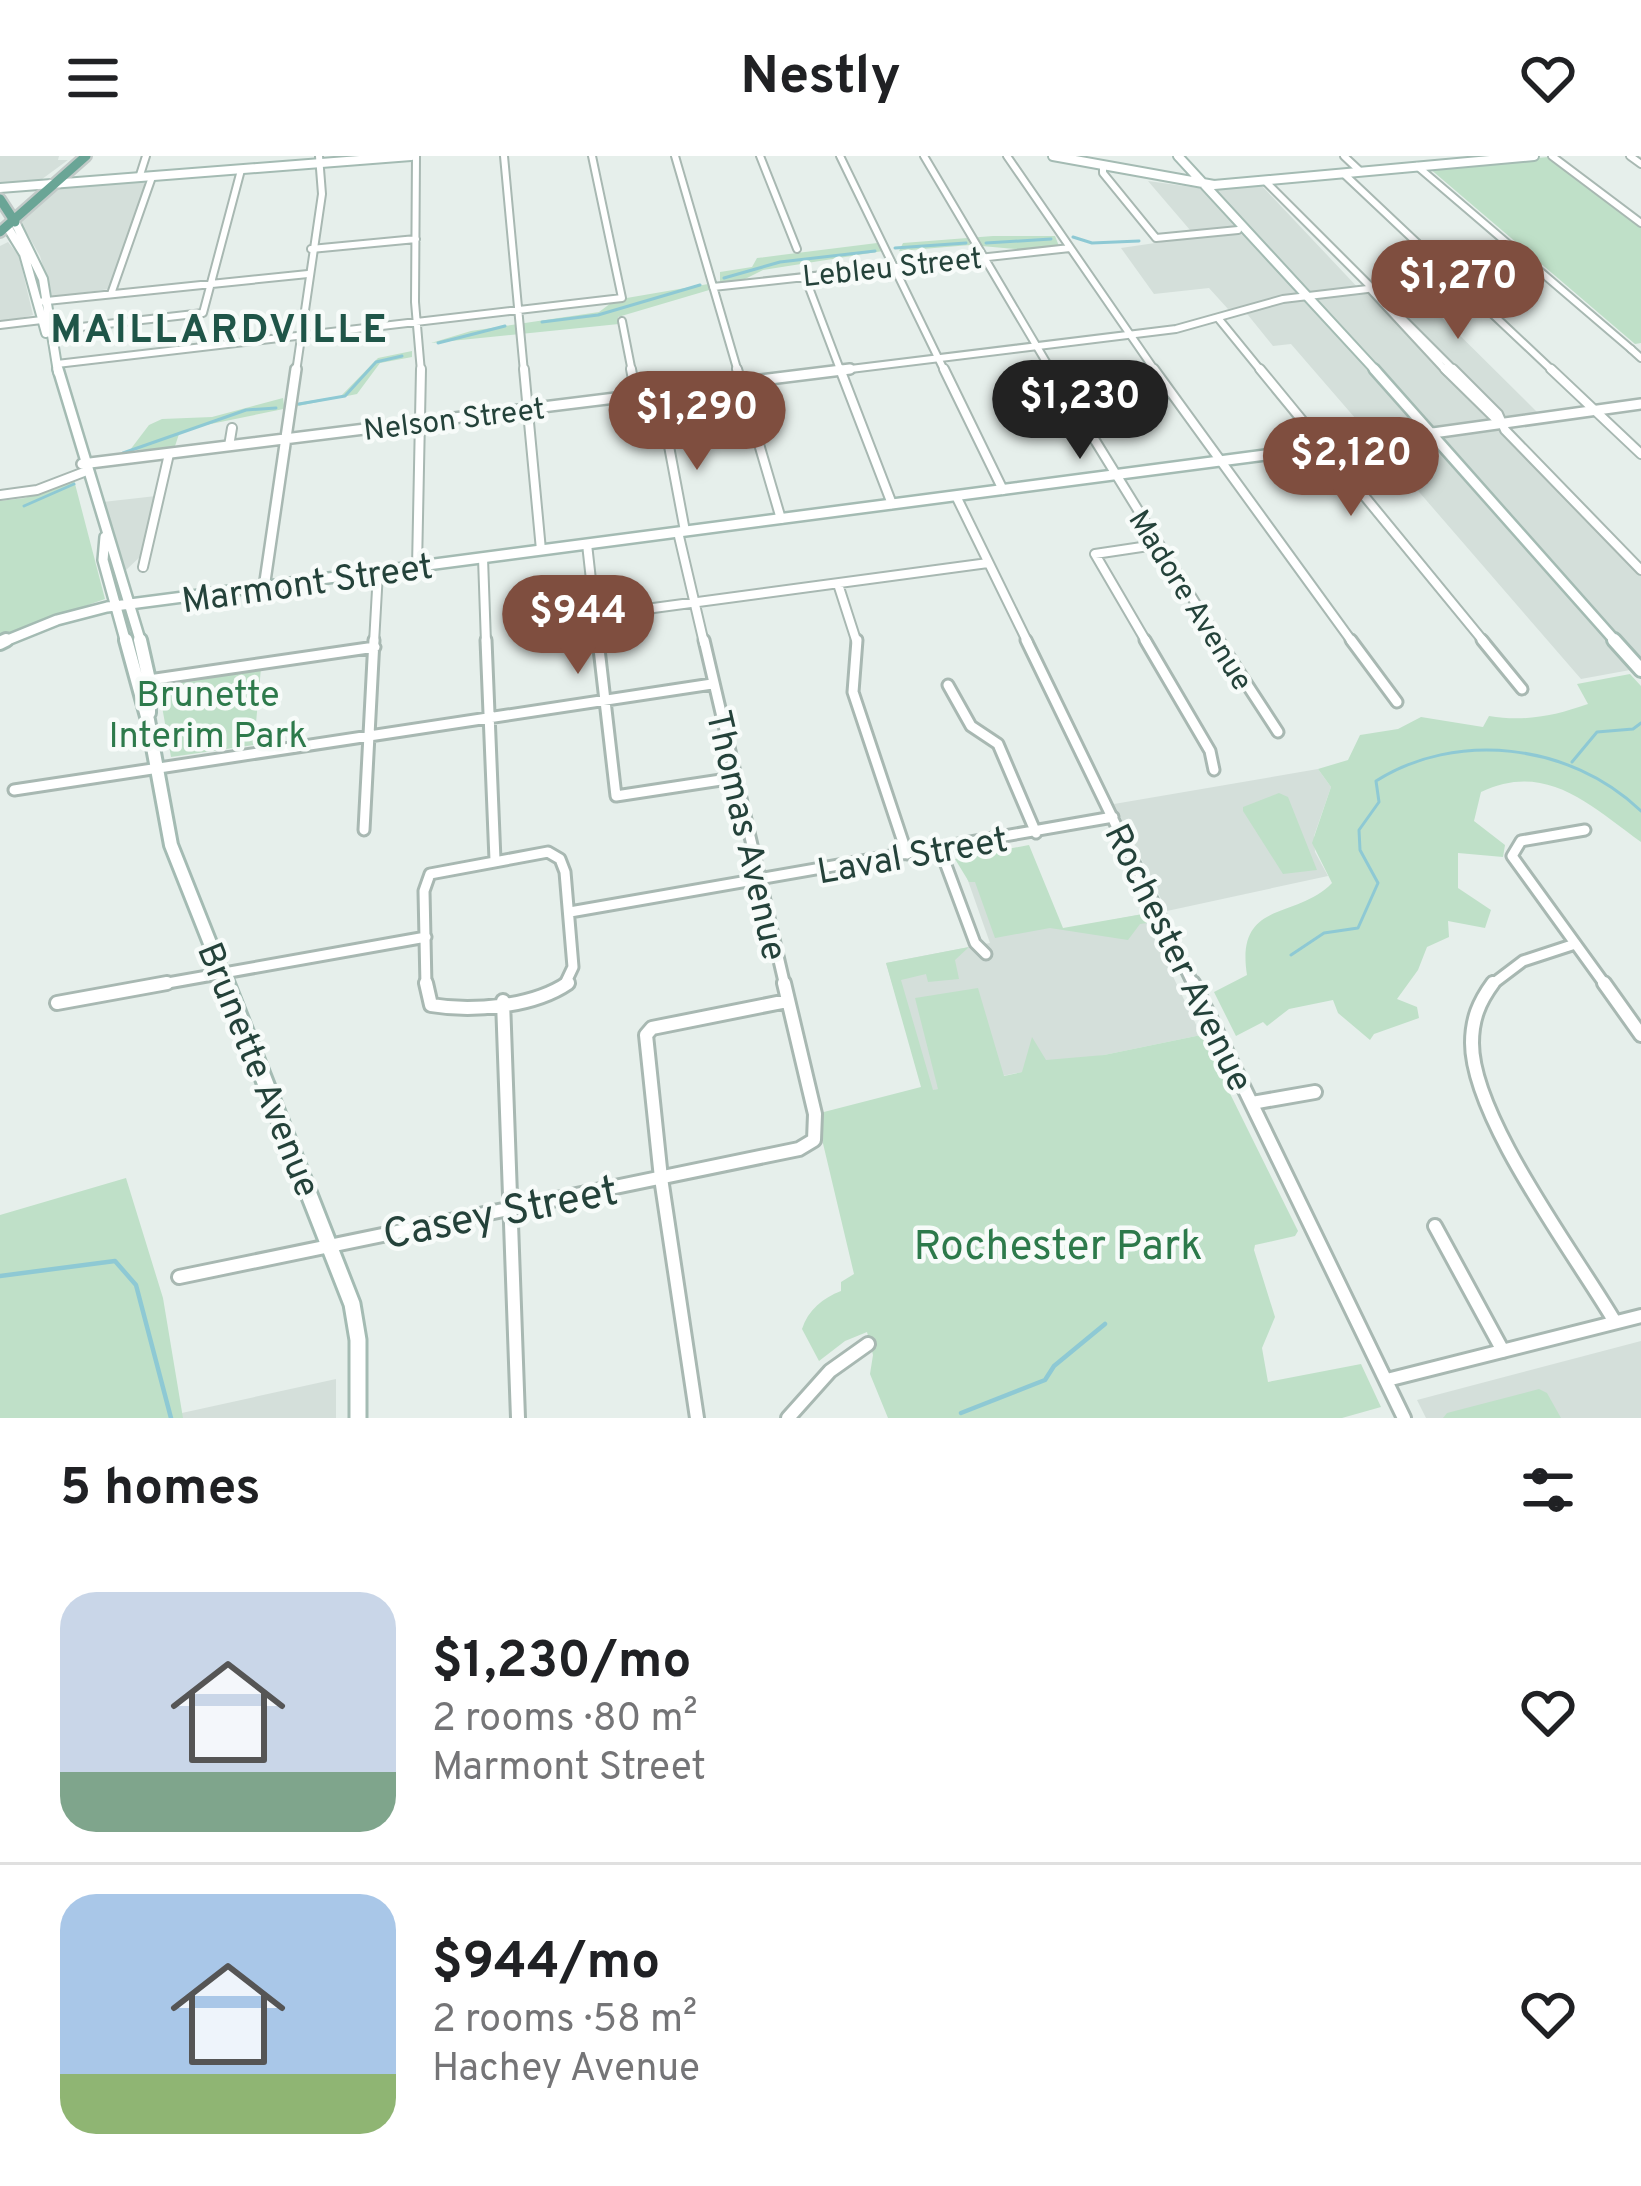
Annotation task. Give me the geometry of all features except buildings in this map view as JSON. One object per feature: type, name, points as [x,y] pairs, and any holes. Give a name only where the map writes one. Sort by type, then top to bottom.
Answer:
[{"type":"main road","points":[[5,222],[79,156]]},
{"type":"main road","points":[[0,188],[413,156]]},
{"type":"main road","points":[[1053,156],[1200,184],[1534,156]]},
{"type":"main road","points":[[1169,156],[1200,184]]},
{"type":"main road","points":[[1178,156],[1429,434],[1466,482],[1476,487],[1640,669]]},
{"type":"main road","name":"Brunette Avenue","points":[[0,199],[5,222],[24,254],[42,302],[105,537],[103,560],[149,680],[148,720]]},
{"type":"main road","name":"Marmont Street","points":[[0,644],[57,620],[123,606],[1429,434]]},
{"type":"main road","name":"Brunette Avenue","points":[[123,606],[171,845],[358,1330],[358,1418]]},
{"type":"street","points":[[139,178],[146,156]]},
{"type":"street","points":[[225,171],[228,156]]},
{"type":"street","points":[[413,156],[420,423],[417,567]]},
{"type":"street","points":[[504,156],[541,550]]},
{"type":"street","points":[[57,364],[622,298],[592,156]]},
{"type":"street","points":[[675,156],[781,519]]},
{"type":"street","points":[[760,156],[796,249]]},
{"type":"street","points":[[840,156],[1003,490]]},
{"type":"street","name":"Madore Avenue","points":[[924,156],[1113,476],[1278,732]]},
{"type":"street","points":[[1007,156],[1217,461],[1396,702]]},
{"type":"street","points":[[1344,156],[1361,172]]},
{"type":"street","points":[[1552,156],[1641,223]]},
{"type":"street","points":[[1630,156],[1641,164]]},
{"type":"street","points":[[264,588],[322,194],[320,160]]},
{"type":"street","points":[[1103,166],[1103,173],[1156,238],[1243,231]]},
{"type":"street","points":[[1417,166],[1641,358]]},
{"type":"street","points":[[0,325],[47,328],[201,315],[241,170]]},
{"type":"street","points":[[1344,174],[1641,454]]},
{"type":"street","points":[[111,294],[152,177]]},
{"type":"street","points":[[1265,181],[1641,570]]},
{"type":"street","points":[[311,249],[416,239]]},
{"type":"street","name":"Lebleu Street","points":[[713,287],[1070,248]]},
{"type":"street","name":"Nelson Street","points":[[0,495],[37,490],[83,468],[169,454],[1131,335],[1303,297],[1537,268]]},
{"type":"street","points":[[42,302],[308,274]]},
{"type":"street","points":[[805,277],[892,504]]},
{"type":"street","points":[[1218,319],[1522,689]]},
{"type":"street","points":[[622,321],[636,396]]},
{"type":"street","name":"Thomas Avenue","points":[[659,393],[694,602],[817,1123],[816,1137]]},
{"type":"street","name":"Marmont Street","points":[[1429,434],[1641,404]]},
{"type":"street","points":[[229,446],[232,428]]},
{"type":"street","points":[[143,567],[169,454]]},
{"type":"street","name":"Rochester Avenue","points":[[956,496],[1404,1418]]},
{"type":"street","points":[[586,544],[616,796],[734,778]]},
{"type":"street","points":[[1155,544],[1095,554],[1210,752],[1214,770]]},
{"type":"street","points":[[483,558],[495,860]]},
{"type":"street","points":[[594,616],[988,563]]},
{"type":"street","points":[[364,830],[378,572]]},
{"type":"street","points":[[838,584],[857,638],[853,692],[907,854]]},
{"type":"street","points":[[149,680],[376,647]]},
{"type":"street","points":[[14,790],[712,684]]},
{"type":"street","points":[[948,685],[971,726],[998,744],[1036,833]]},
{"type":"street","name":"Laval Street","points":[[570,912],[1113,818]]},
{"type":"street","points":[[1585,830],[1525,840],[1512,849],[1516,864],[1641,1035]]},
{"type":"street","points":[[940,849],[975,944],[986,954]]},
{"type":"street","points":[[543,852],[557,856],[565,872],[570,912],[574,967],[569,981],[553,992],[449,1009],[431,1005],[426,993],[424,891],[430,874],[543,852]]},
{"type":"street","points":[[56,1003],[426,937]]},
{"type":"street","points":[[1574,944],[1527,956],[1495,980],[1474,1024],[1472,1064],[1493,1121],[1615,1322]]},
{"type":"street","points":[[502,1001],[518,1418]]},
{"type":"street","points":[[697,1418],[646,1041],[649,1030],[787,1001]]},
{"type":"street","points":[[1252,1103],[1315,1092]]},
{"type":"street","name":"Casey Street","points":[[179,1276],[803,1148],[816,1137]]},
{"type":"street","points":[[1435,1226],[1503,1351]]},
{"type":"street","points":[[1387,1380],[1641,1316]]},
{"type":"street","points":[[788,1418],[830,1371],[868,1344]]},
{"type":"shaded area","points":[[0,156],[68,160],[38,182],[0,186]]},
{"type":"shaded area","points":[[142,180],[146,186],[109,289],[52,297],[40,256],[20,221],[59,188]]},
{"type":"shaded area","points":[[1148,181],[1213,190],[1261,185],[1362,292],[1411,287],[1537,412],[1490,421],[1641,575],[1641,668],[1581,679],[1291,344],[1273,346],[1248,315],[1228,309],[1209,288],[1154,294],[1121,248],[1196,237]]},
{"type":"shaded area","points":[[8,242],[19,256],[33,315],[0,323],[0,246]]},
{"type":"shaded area","points":[[156,496],[142,555],[125,571],[103,502]]},
{"type":"shaded area","points":[[1318,769],[1331,787],[1314,836],[1315,852],[1328,876],[1167,911],[1114,804]]},
{"type":"shaded area","points":[[960,858],[1064,929],[1143,914],[1201,1035],[925,1092],[886,963],[990,943]]},
{"type":"shaded area","points":[[1641,1341],[1641,1418],[1426,1418],[1417,1400]]},
{"type":"shaded area","points":[[336,1379],[336,1418],[159,1418]]},
{"type":"green space","points":[[1548,157],[1641,225],[1641,343],[1635,344],[1429,168]]},
{"type":"green space","points":[[1055,236],[1059,246],[1025,250],[970,245],[899,251],[903,243]]},
{"type":"green space","points":[[877,243],[883,251],[763,270],[618,317],[619,324],[431,343],[471,331],[599,312],[615,300],[720,282],[720,272],[752,267],[757,258]]},
{"type":"green space","points":[[412,351],[412,357],[380,363],[357,394],[196,427],[179,434],[174,449],[130,450],[149,425],[162,419],[212,417],[283,398],[284,405],[341,396],[378,358]]},
{"type":"green space","points":[[74,480],[105,599],[0,636],[0,501],[25,498]]},
{"type":"green space","name":"Brunette Interim Park","points":[[261,668],[254,745],[171,757],[158,684]]},
{"type":"green space","points":[[1630,674],[1641,686],[1641,842],[1585,802],[1547,784],[1504,784],[1481,792],[1474,821],[1505,845],[1503,857],[1458,853],[1458,888],[1491,910],[1485,928],[1448,921],[1449,937],[1427,947],[1418,970],[1397,999],[1417,1007],[1419,1018],[1374,1034],[1370,1040],[1338,1013],[1333,1000],[1289,1009],[1267,1026],[1263,1022],[1236,1036],[1214,992],[1247,975],[1250,934],[1259,922],[1332,883],[1312,843],[1331,787],[1318,769],[1348,760],[1360,735],[1398,729],[1421,717],[1483,727],[1489,716],[1551,715],[1588,704],[1577,684]]},
{"type":"green space","points":[[1279,793],[1288,797],[1317,870],[1283,874],[1243,811]]},
{"type":"green space","points":[[1029,845],[1063,928],[1143,914],[1147,923],[1140,924],[1128,940],[1050,928],[995,938],[975,882],[969,882],[955,859]]},
{"type":"green space","name":"Rochester Park","points":[[969,947],[955,960],[959,979],[928,982],[926,974],[901,980],[933,1090],[938,1089],[915,998],[978,988],[1004,1076],[1022,1072],[1032,1037],[1046,1060],[1104,1055],[1201,1035],[1298,1231],[1295,1236],[1255,1245],[1254,1250],[1275,1317],[1262,1348],[1268,1382],[1361,1364],[1381,1407],[1342,1418],[888,1418],[870,1374],[873,1355],[867,1332],[845,1341],[819,1361],[802,1329],[817,1306],[841,1291],[841,1282],[854,1274],[816,1114],[921,1087],[886,963]]},
{"type":"green space","points":[[126,1178],[163,1298],[183,1418],[0,1418],[0,1215]]},
{"type":"green space","points":[[1539,1389],[1547,1393],[1561,1418],[1443,1418],[1447,1413]]},
{"type":"waterway","points":[[1073,237],[1092,243],[1139,241]]},
{"type":"waterway","points":[[986,243],[1051,239]]},
{"type":"waterway","points":[[895,248],[966,243]]},
{"type":"waterway","points":[[724,278],[780,262],[875,251]]},
{"type":"waterway","points":[[542,322],[598,315],[700,285]]},
{"type":"waterway","points":[[438,343],[505,326]]},
{"type":"waterway","points":[[299,404],[345,396],[376,362],[402,356]]},
{"type":"waterway","points":[[123,453],[246,410],[276,408]]},
{"type":"waterway","points":[[24,506],[74,484]]},
{"type":"waterway","points":[[1572,762],[1597,732],[1633,729],[1641,723]]},
{"type":"waterway","points":[[1291,955],[1324,933],[1358,928],[1378,883],[1360,850],[1359,830],[1379,802],[1376,781],[1407,765],[1476,750],[1511,751],[1580,770],[1641,811]]},
{"type":"waterway","points":[[0,1276],[115,1261],[136,1285],[171,1418]]},
{"type":"waterway","points":[[961,1413],[1045,1380],[1054,1366],[1105,1324]]},
{"type":"district","name":"MAILLARDVILLE","points":[[220,328]]}]
